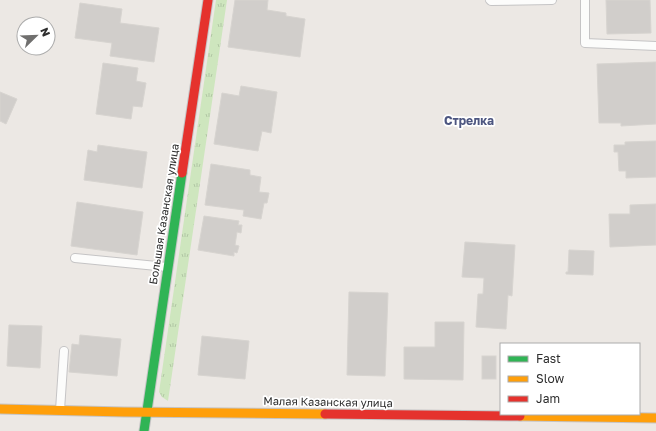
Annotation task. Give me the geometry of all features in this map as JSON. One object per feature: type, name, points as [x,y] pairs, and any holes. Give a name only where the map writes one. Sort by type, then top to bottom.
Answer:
[{"type":"street","name":"Большая Казанская улица","points":[[144,431],[208,0]]},
{"type":"street","name":"Малая Казанская улица","points":[[0,409],[656,418]]},
{"type":"lane","points":[[490,0],[552,0]]},
{"type":"lane","points":[[585,0],[585,43],[656,46]]},
{"type":"lane","points":[[75,258],[168,267]]},
{"type":"lane","points":[[60,410],[64,351]]},
{"type":"green space","points":[[216,0],[227,0],[168,401],[162,397],[159,392]]},
{"type":"building","points":[[235,0],[268,0],[267,10],[286,13],[286,16],[305,19],[300,57],[228,47]]},
{"type":"building","points":[[606,0],[650,0],[651,33],[607,34]]},
{"type":"building","points":[[80,3],[122,9],[120,23],[159,28],[154,62],[110,56],[112,43],[75,38]]},
{"type":"building","points":[[656,62],[656,124],[621,126],[621,123],[599,123],[597,64]]},
{"type":"building","points":[[103,63],[138,68],[136,81],[146,83],[142,107],[133,106],[131,119],[96,114]]},
{"type":"building","points":[[241,86],[277,92],[271,133],[262,131],[258,151],[214,144],[222,93],[239,96]]},
{"type":"building","points":[[0,92],[17,99],[6,124],[0,121]]},
{"type":"building","points":[[656,141],[656,177],[626,178],[626,171],[619,171],[618,152],[614,152],[614,145],[625,145],[625,142]]},
{"type":"building","points":[[98,145],[147,152],[142,188],[84,180],[88,150],[97,152]]},
{"type":"building","points":[[211,164],[250,170],[250,175],[261,177],[259,192],[269,193],[267,203],[264,203],[261,219],[243,216],[244,210],[205,205]]},
{"type":"building","points":[[77,202],[143,212],[137,255],[71,246]]},
{"type":"building","points":[[656,204],[656,245],[610,247],[609,214],[630,214],[630,205]]},
{"type":"building","points":[[204,216],[239,221],[238,225],[242,225],[241,233],[237,232],[235,245],[239,246],[237,253],[234,252],[234,256],[198,250]]},
{"type":"building","points":[[465,242],[515,245],[512,296],[508,295],[506,329],[476,327],[478,294],[483,294],[484,278],[462,277]]},
{"type":"building","points":[[569,250],[594,251],[593,275],[566,274],[566,272],[568,272]]},
{"type":"building","points":[[349,292],[388,293],[385,376],[347,375]]},
{"type":"building","points":[[435,322],[464,322],[463,380],[404,379],[404,347],[435,347]]},
{"type":"building","points":[[9,325],[42,326],[40,368],[7,366]]},
{"type":"building","points":[[80,335],[121,339],[117,376],[69,372],[72,344],[79,345]]},
{"type":"building","points":[[202,336],[249,341],[245,379],[198,375]]},
{"type":"building","points":[[482,356],[496,356],[496,379],[482,379]]},
{"type":"traffic: fast","points":[[144,431],[182,173]]},
{"type":"traffic: slow","points":[[0,409],[325,414]]},
{"type":"traffic: slow","points":[[520,416],[656,418]]},
{"type":"traffic: jam","points":[[182,173],[208,0]]},
{"type":"traffic: jam","points":[[325,414],[520,416]]},
{"type":"district","name":"Стрелка","points":[[469,121]]}]
